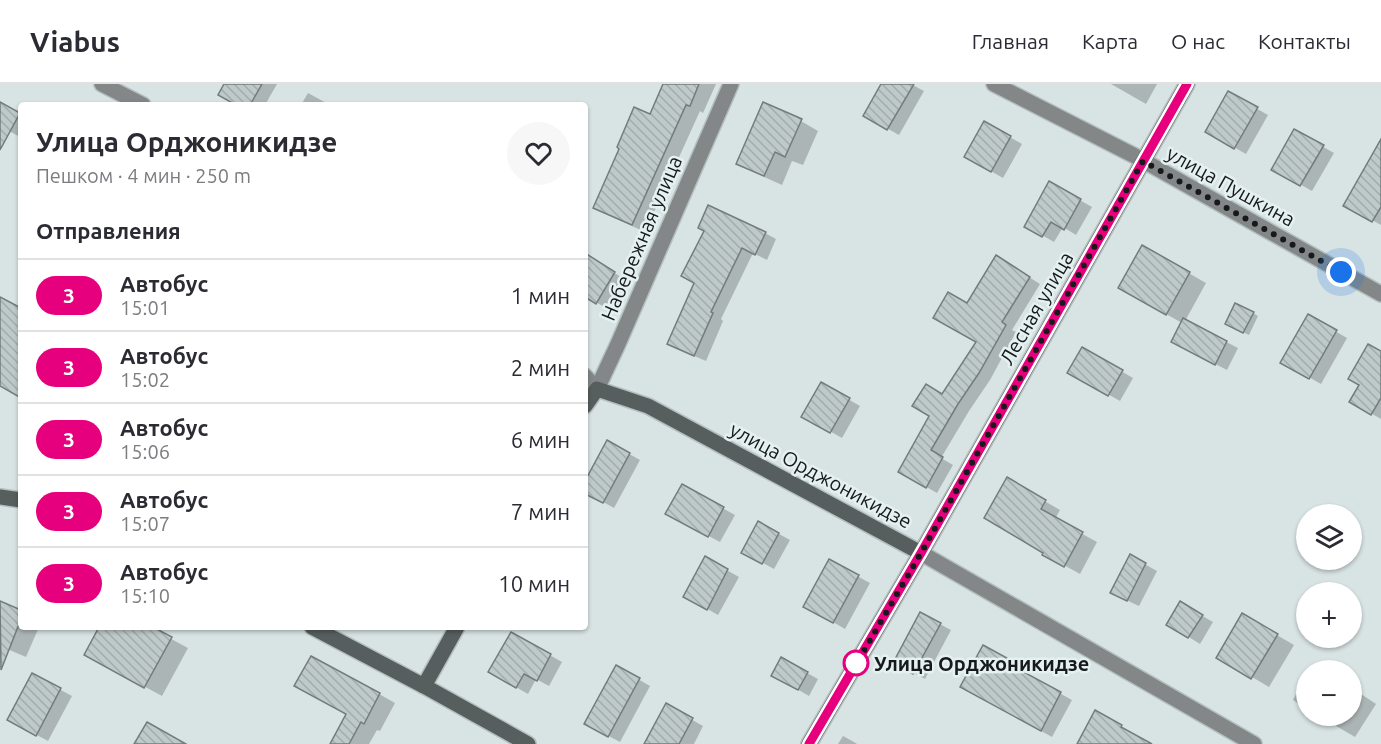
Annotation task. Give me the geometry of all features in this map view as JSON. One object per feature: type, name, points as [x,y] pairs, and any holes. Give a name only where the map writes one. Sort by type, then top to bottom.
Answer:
[{"type":"main road","name":"Лесная улица","points":[[809,744],[921,553],[1187,84]]},
{"type":"main road","name":"Набережная улица","points":[[588,402],[597,389]]},
{"type":"main road","name":"улица Орджоникидзе","points":[[597,389],[648,406],[921,553]]},
{"type":"main road","points":[[0,497],[18,500]]},
{"type":"main road","points":[[318,630],[528,744]]},
{"type":"main road","points":[[424,686],[455,630]]},
{"type":"street","points":[[102,84],[137,102]]},
{"type":"street","name":"Набережная улица","points":[[597,389],[731,84]]},
{"type":"street","name":"улица Пушкина","points":[[994,84],[1143,161],[1381,294]]},
{"type":"street","name":"улица Орджоникидзе","points":[[588,379],[597,389]]},
{"type":"street","name":"улица Орджоникидзе","points":[[921,553],[1254,744]]},
{"type":"building","points":[[224,84],[262,84],[252,102],[231,102],[218,95]]},
{"type":"building","points":[[663,84],[699,84],[690,106],[686,105],[632,225],[593,208],[619,149],[617,147],[634,107],[650,114]]},
{"type":"building","points":[[881,84],[914,84],[887,130],[863,116]]},
{"type":"building","points":[[1228,91],[1258,107],[1234,149],[1205,132]]},
{"type":"building","points":[[0,102],[18,112],[18,117],[0,150]]},
{"type":"building","points":[[763,102],[802,119],[785,157],[775,152],[764,176],[736,164]]},
{"type":"building","points":[[984,121],[1011,136],[991,172],[964,157]]},
{"type":"building","points":[[1294,129],[1324,145],[1300,186],[1271,170]]},
{"type":"building","points":[[1381,139],[1381,207],[1372,222],[1343,206]]},
{"type":"building","points":[[1049,181],[1081,199],[1064,230],[1051,222],[1042,237],[1024,227]]},
{"type":"building","points":[[708,205],[766,232],[755,255],[742,248],[711,312],[713,313],[694,356],[667,344],[694,283],[681,276],[704,231],[698,228]]},
{"type":"building","points":[[1142,245],[1190,272],[1166,315],[1118,288]]},
{"type":"building","points":[[588,255],[615,272],[596,304],[588,299]]},
{"type":"building","points":[[996,255],[1030,277],[1002,322],[1006,325],[979,373],[931,450],[943,457],[926,488],[898,472],[929,416],[912,406],[926,384],[942,394],[976,342],[933,318],[948,292],[967,303]]},
{"type":"building","points":[[0,297],[18,306],[18,396],[0,386]]},
{"type":"building","points":[[1235,303],[1254,312],[1243,333],[1225,324]]},
{"type":"building","points":[[1308,314],[1337,330],[1309,379],[1280,363]]},
{"type":"building","points":[[1183,318],[1227,341],[1215,365],[1171,342]]},
{"type":"building","points":[[1368,344],[1381,351],[1381,398],[1371,415],[1349,402],[1359,385],[1348,379]]},
{"type":"building","points":[[1082,347],[1123,370],[1108,396],[1067,373]]},
{"type":"building","points":[[821,382],[850,398],[830,433],[801,417]]},
{"type":"building","points":[[607,440],[630,453],[603,503],[588,496],[588,475]]},
{"type":"building","points":[[1007,477],[1046,500],[1041,509],[1083,532],[1064,567],[984,518]]},
{"type":"building","points":[[682,484],[724,507],[708,537],[665,514]]},
{"type":"building","points":[[758,521],[779,533],[762,564],[741,553]]},
{"type":"building","points":[[1130,554],[1146,563],[1127,601],[1110,593]]},
{"type":"building","points":[[705,556],[728,569],[707,610],[683,597]]},
{"type":"building","points":[[829,559],[859,575],[833,623],[803,607]]},
{"type":"building","points":[[0,601],[18,609],[18,627],[1,670]]},
{"type":"building","points":[[1180,601],[1203,615],[1188,638],[1166,625]]},
{"type":"building","points":[[920,612],[941,623],[913,674],[893,663]]},
{"type":"building","points":[[1242,613],[1278,634],[1251,679],[1216,658]]},
{"type":"building","points":[[97,630],[159,630],[172,637],[144,688],[84,655]]},
{"type":"building","points":[[511,632],[551,654],[537,681],[524,674],[516,688],[488,672]]},
{"type":"building","points":[[983,645],[1018,664],[1016,668],[1061,692],[1041,731],[960,687]]},
{"type":"building","points":[[311,656],[380,693],[364,724],[361,722],[349,744],[330,744],[346,714],[294,686]]},
{"type":"building","points":[[781,657],[808,672],[798,690],[771,676]]},
{"type":"building","points":[[616,665],[640,678],[608,737],[584,724]]},
{"type":"building","points":[[32,673],[61,688],[36,736],[7,720]]},
{"type":"building","points":[[666,703],[693,718],[679,744],[644,744]]},
{"type":"building","points":[[1095,710],[1122,725],[1121,727],[1152,744],[1077,744]]},
{"type":"building","points":[[147,722],[186,744],[134,744]]},
{"type":"bus line","name":"3","points":[[809,744],[921,553],[1187,84]]},
{"type":"place","name":"Улица Орджоникидзе","points":[[856,663]]},
{"type":"route","points":[[856,663],[855,666],[1143,161],[1341,272]]}]
